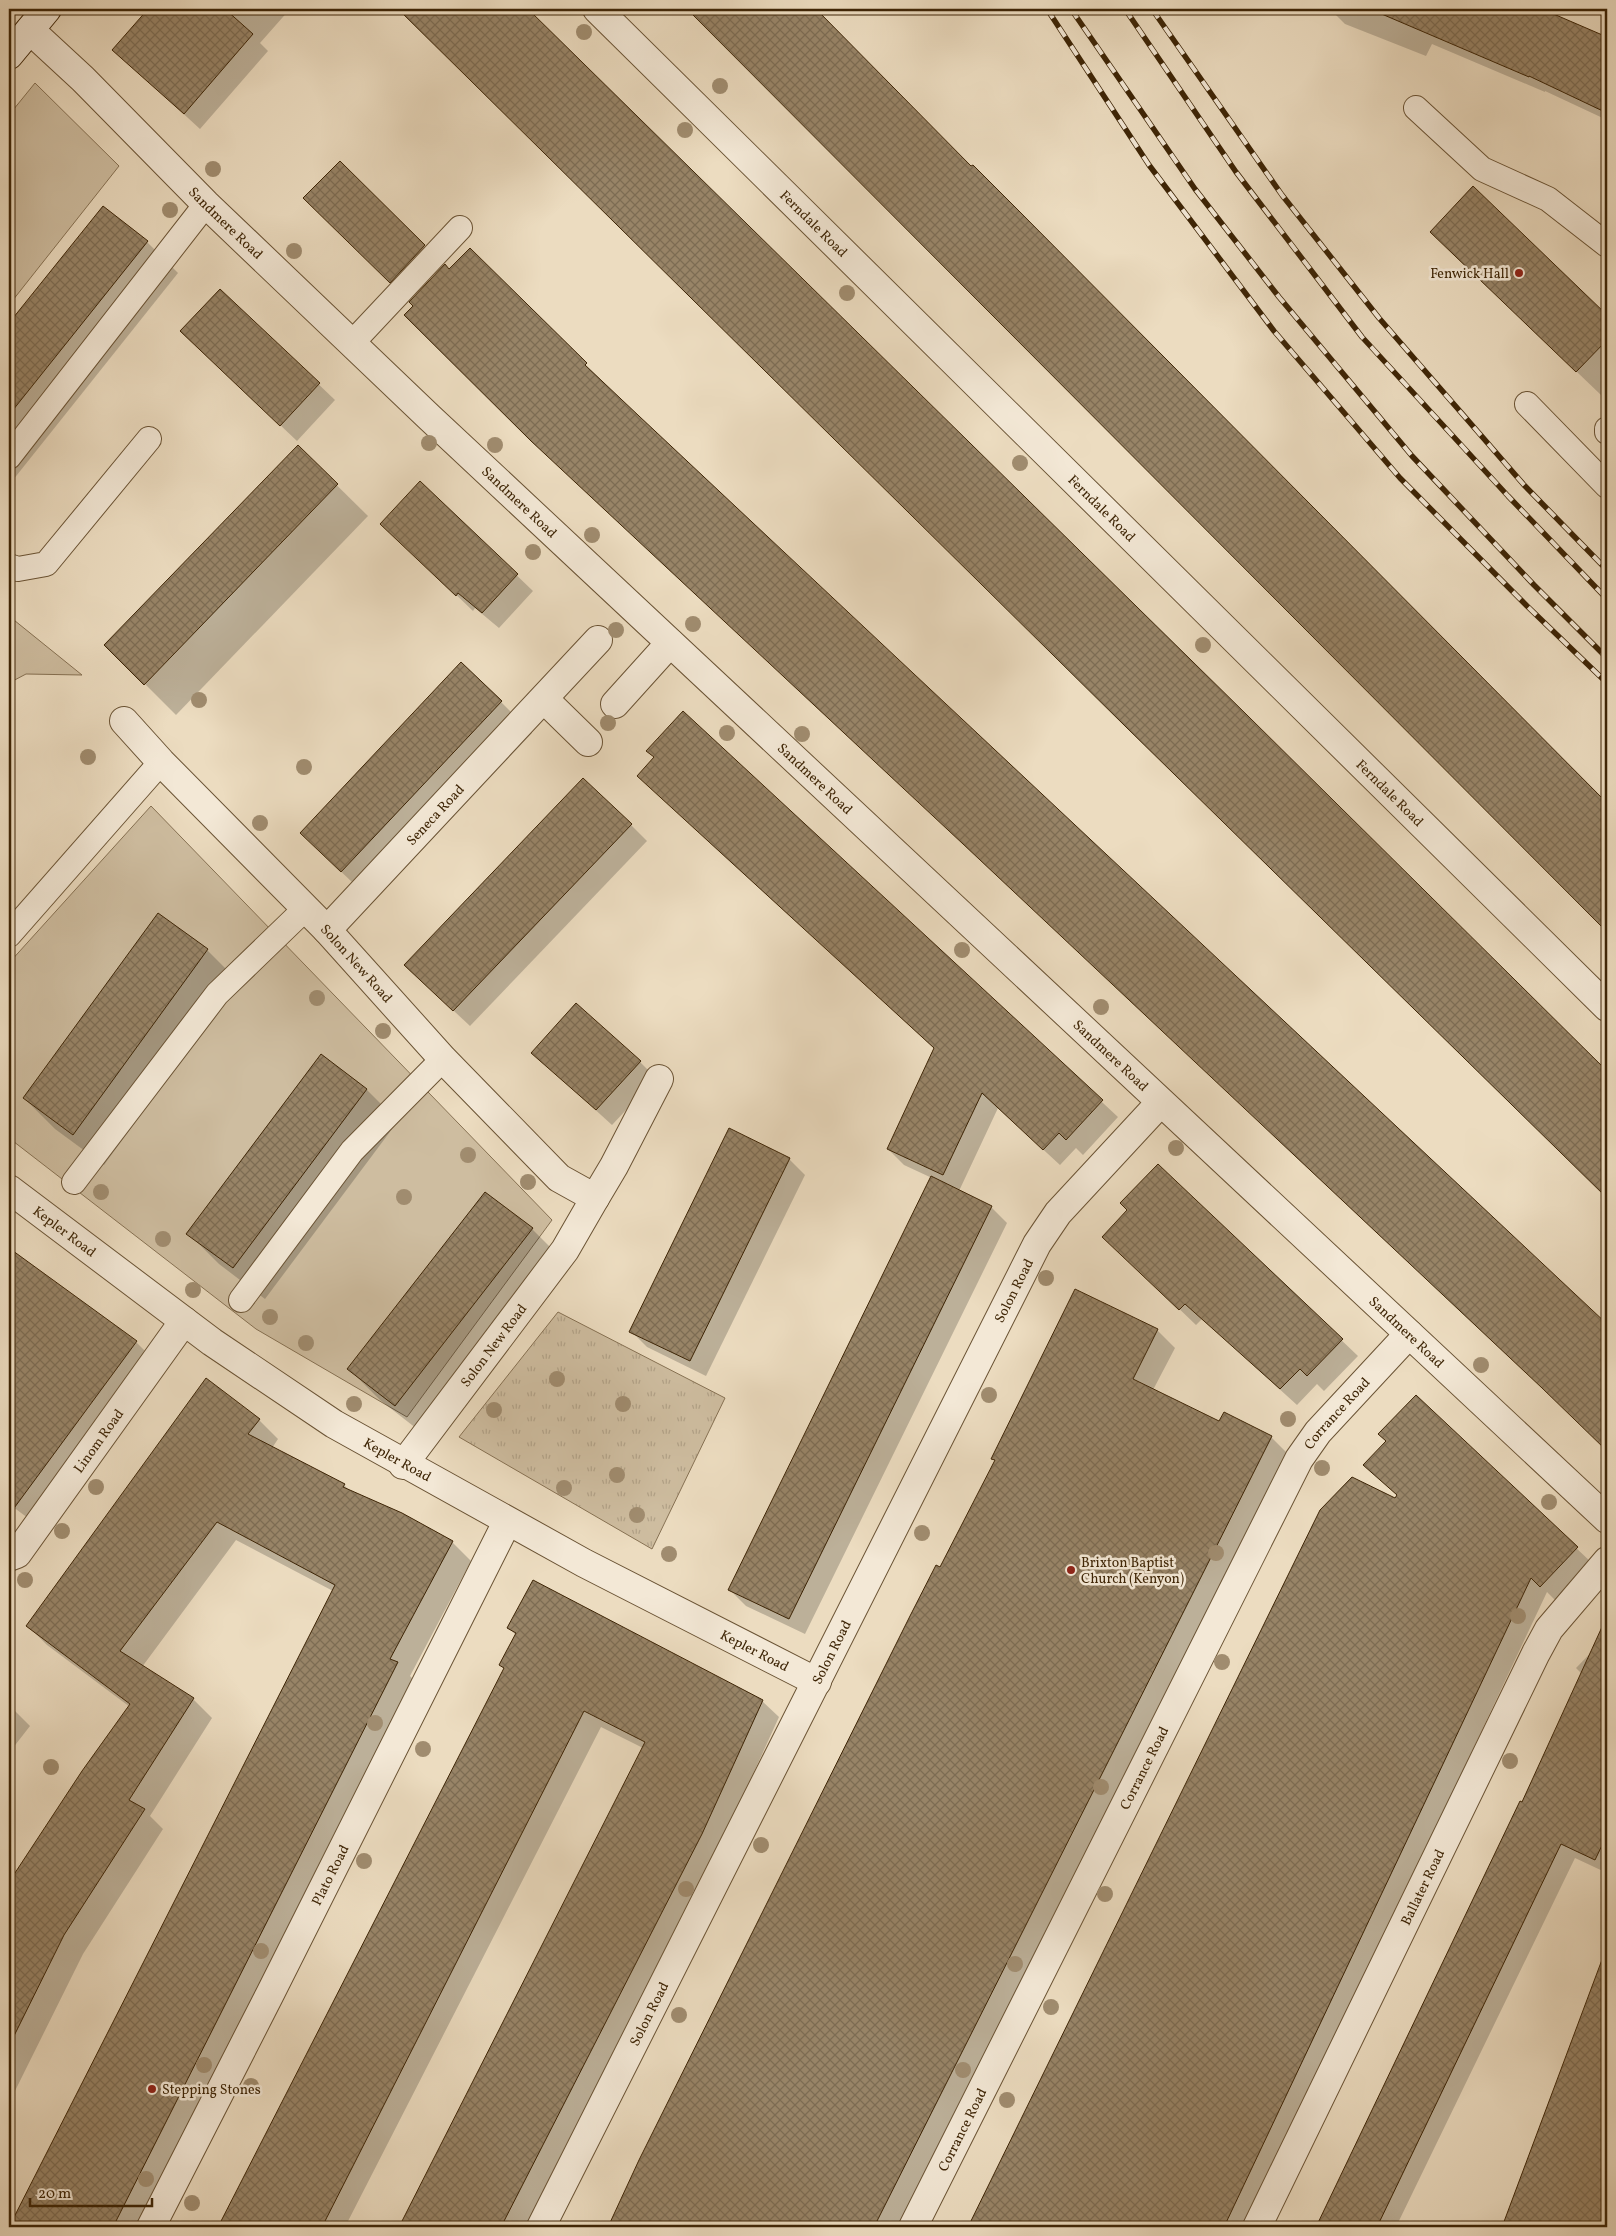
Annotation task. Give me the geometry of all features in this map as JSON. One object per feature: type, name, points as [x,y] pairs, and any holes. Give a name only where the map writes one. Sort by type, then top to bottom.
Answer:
[{"type":"street","points":[[9,55],[47,9]]},
{"type":"street","name":"Ferndale Road","points":[[597,9],[1607,1007]]},
{"type":"street","name":"Sandmere Road","points":[[30,30],[72,69],[206,204],[352,343],[1160,1103],[1607,1520]]},
{"type":"street","name":"Seneca Road","points":[[327,930],[598,640]]},
{"type":"street","points":[[615,704],[670,643]]},
{"type":"street","points":[[544,699],[588,742]]},
{"type":"street","name":"Solon New Road","points":[[124,721],[160,762],[327,930],[443,1059],[559,1178],[595,1198]]},
{"type":"street","name":"Solon New Road","points":[[404,1465],[564,1250],[614,1166],[659,1079]]},
{"type":"street","name":"Solon Road","points":[[541,2227],[1037,1244],[1058,1213],[1160,1103]]},
{"type":"street","name":"Kepler Road","points":[[9,1189],[184,1322],[308,1407],[404,1465],[507,1522],[650,1598],[817,1682]]},
{"type":"street","name":"Linom Road","points":[[9,1556],[17,1554],[184,1322]]},
{"type":"street","name":"Corrance Road","points":[[913,2227],[1299,1459],[1318,1432],[1409,1334]]},
{"type":"street","name":"Plato Road","points":[[151,2227],[507,1522]]},
{"type":"street","name":"Ballater Road","points":[[1257,2227],[1536,1653],[1549,1629],[1607,1561]]},
{"type":"lane","points":[[1416,108],[1482,169],[1548,199],[1607,245]]},
{"type":"lane","points":[[9,457],[206,204]]},
{"type":"lane","points":[[352,343],[460,228]]},
{"type":"lane","points":[[1526,404],[1607,486]]},
{"type":"lane","points":[[9,566],[18,568],[46,564],[149,439]]},
{"type":"lane","points":[[9,935],[160,762]]},
{"type":"lane","points":[[74,1182],[217,994],[305,909]]},
{"type":"lane","points":[[241,1300],[352,1151],[443,1059]]},
{"type":"green space","points":[[35,83],[119,166],[9,305],[9,115]]},
{"type":"green space","points":[[9,616],[82,675],[26,674],[9,683]]},
{"type":"green space","points":[[151,806],[552,1220],[407,1417],[256,1329],[9,1138],[9,963]]},
{"type":"green space","points":[[558,1312],[725,1398],[652,1549],[459,1437]]},
{"type":"building","points":[[148,9],[225,9],[253,34],[184,114],[112,50]]},
{"type":"building","points":[[398,9],[528,9],[1247,715],[1607,1071],[1607,1198],[1126,727]]},
{"type":"building","points":[[687,9],[816,9],[971,166],[973,165],[1018,210],[1607,803],[1607,932]]},
{"type":"building","points":[[1370,9],[1542,9],[1607,37],[1607,113],[1529,76]]},
{"type":"building","points":[[340,161],[425,245],[390,283],[303,198]]},
{"type":"building","name":"Fenwick Hall","points":[[1473,186],[1607,315],[1607,340],[1576,372],[1430,232]]},
{"type":"building","points":[[103,206],[148,241],[9,415],[9,323]]},
{"type":"building","points":[[470,248],[587,363],[585,365],[1607,1324],[1607,1451],[963,844],[531,441],[404,315],[413,306],[409,302],[445,264],[449,269]]},
{"type":"building","points":[[220,289],[320,383],[280,426],[180,331]]},
{"type":"building","points":[[298,445],[338,484],[144,685],[104,645]]},
{"type":"building","points":[[420,481],[518,574],[482,613],[458,593],[456,596],[380,524]]},
{"type":"building","points":[[461,662],[502,701],[341,872],[300,833]]},
{"type":"building","points":[[683,711],[1103,1100],[1066,1140],[1059,1133],[1043,1150],[982,1093],[943,1175],[887,1149],[934,1048],[637,776],[654,757],[646,751]]},
{"type":"building","points":[[583,778],[632,824],[453,1011],[404,965]]},
{"type":"building","points":[[158,913],[208,949],[73,1135],[23,1098]]},
{"type":"building","points":[[576,1003],[641,1061],[596,1110],[531,1053]]},
{"type":"building","points":[[321,1054],[367,1089],[233,1268],[186,1234]]},
{"type":"building","points":[[729,1128],[790,1158],[690,1361],[629,1332]]},
{"type":"building","points":[[1158,1164],[1343,1339],[1307,1376],[1300,1369],[1280,1389],[1185,1304],[1179,1310],[1102,1237],[1127,1210],[1120,1203]]},
{"type":"building","points":[[931,1176],[992,1206],[789,1619],[728,1590]]},
{"type":"building","points":[[485,1192],[533,1228],[395,1406],[347,1369]]},
{"type":"building","points":[[9,1248],[137,1341],[9,1515]]},
{"type":"building","points":[[1075,1289],[1158,1329],[1133,1379],[1219,1421],[1224,1412],[1272,1436],[874,2227],[608,2227],[639,2160],[910,1616],[936,1565],[940,1567],[995,1460],[991,1459]]},
{"type":"building","points":[[206,1378],[260,1419],[248,1434],[345,1484],[343,1487],[402,1513],[453,1541],[390,1659],[398,1662],[113,2227],[9,2227],[335,1585],[217,1522],[120,1651],[194,1698],[129,1800],[145,1809],[64,1935],[9,2046],[9,1882],[82,1771],[130,1704],[26,1626]]},
{"type":"building","points":[[1416,1395],[1578,1547],[1540,1587],[1531,1578],[1224,2227],[968,2227],[1320,1510],[1352,1477],[1395,1498],[1397,1495],[1363,1465],[1386,1441],[1378,1434]]},
{"type":"building","points":[[533,1580],[763,1700],[702,1834],[501,2227],[399,2227],[645,1742],[584,1711],[322,2227],[218,2227],[504,1668],[499,1665],[516,1633],[507,1628]]},
{"type":"building","points":[[1607,1616],[1607,1835],[1595,1860],[1561,1844],[1377,2227],[1316,2227],[1520,1801],[1522,1802]]},
{"type":"building","points":[[1603,1957],[1607,1958],[1607,2208],[1600,2227],[1502,2227]]},
{"type":"railway","points":[[1047,9],[1149,165],[1274,331],[1400,478],[1527,606],[1607,683]]},
{"type":"railway","points":[[1071,9],[1195,189],[1279,297],[1412,456],[1534,585],[1607,658]]},
{"type":"railway","points":[[1125,9],[1236,172],[1362,337],[1508,496],[1607,599]]},
{"type":"railway","points":[[1152,9],[1282,195],[1379,318],[1524,485],[1607,570]]},
{"type":"place","name":"Fenwick Hall","points":[[1519,273]]},
{"type":"place","name":"Brixton Baptist Church (Kenyon)","points":[[1071,1570]]},
{"type":"place","name":"Stepping Stones","points":[[152,2089]]}]
